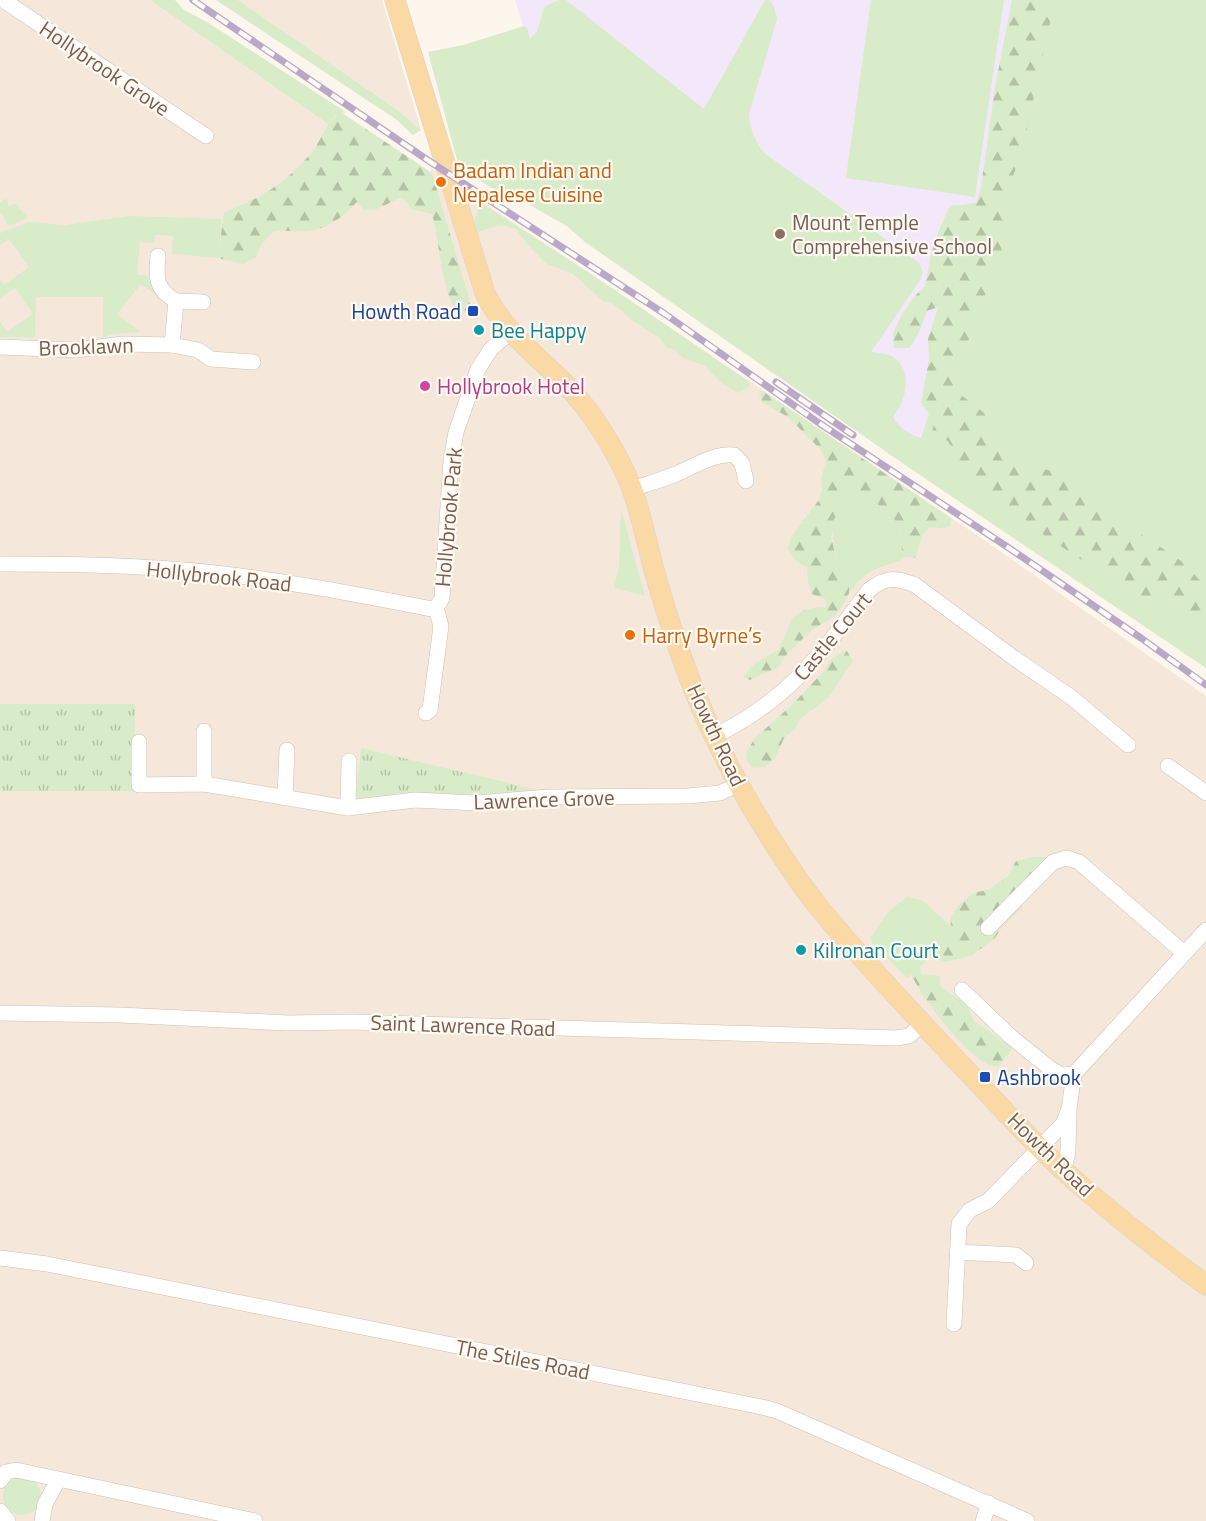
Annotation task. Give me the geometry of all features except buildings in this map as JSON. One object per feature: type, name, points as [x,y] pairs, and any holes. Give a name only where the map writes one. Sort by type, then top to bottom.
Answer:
[{"type":"main road","name":"Howth Road","points":[[395,0],[485,293],[493,309],[510,332],[567,386],[590,411],[606,436],[632,489],[658,585],[682,658],[714,736],[797,880],[850,945],[922,1024],[1040,1146],[1125,1222],[1206,1285]]},
{"type":"street","name":"Hollybrook Grove","points":[[3,0],[206,135]]},
{"type":"street","points":[[158,256],[157,283],[163,290],[176,301],[203,302]]},
{"type":"street","points":[[171,345],[176,301]]},
{"type":"street","name":"Hollybrook Park","points":[[426,713],[430,710],[441,626],[436,608],[442,598],[451,461],[456,432],[478,369],[491,349],[510,332]]},
{"type":"street","name":"Brooklawn","points":[[0,348],[76,350],[123,344],[171,345],[198,350],[211,359],[254,362]]},
{"type":"street","points":[[632,489],[725,454],[734,455],[742,463],[746,481]]},
{"type":"street","name":"Hollybrook Road","points":[[0,564],[92,564],[212,573],[298,584],[436,608]]},
{"type":"street","name":"Castle Court","points":[[714,736],[744,720],[802,676],[869,590],[879,583],[901,579],[915,585],[1071,697],[1128,745]]},
{"type":"street","points":[[204,731],[204,784]]},
{"type":"street","name":"Lawrence Grove","points":[[139,742],[139,785],[204,784],[348,808],[415,800],[476,803],[549,797],[688,796],[720,793],[740,784]]},
{"type":"street","points":[[285,798],[287,750]]},
{"type":"street","points":[[348,808],[349,761]]},
{"type":"street","points":[[1168,765],[1206,793]]},
{"type":"street","points":[[988,928],[1053,862],[1067,858],[1079,862],[1184,953]]},
{"type":"street","points":[[1064,1169],[1068,1150],[1069,1109],[1074,1074],[1184,953],[1204,936]]},
{"type":"street","points":[[962,990],[1051,1069],[1062,1074],[1074,1074]]},
{"type":"street","name":"Saint Lawrence Road","points":[[0,1013],[120,1015],[288,1023],[352,1022],[896,1038],[909,1036],[922,1024]]},
{"type":"street","points":[[954,1324],[959,1224],[970,1210],[988,1201],[1063,1124],[1069,1109]]},
{"type":"street","points":[[957,1252],[1016,1255],[1026,1263]]},
{"type":"street","name":"The Stiles Road","points":[[0,1258],[47,1264],[762,1407],[777,1411],[1027,1521]]},
{"type":"street","points":[[0,1481],[6,1472],[16,1470],[255,1521]]},
{"type":"street","points":[[42,1521],[45,1504],[58,1480]]},
{"type":"street","points":[[983,1521],[989,1503]]},
{"type":"street","points":[[0,1511],[8,1521]]},
{"type":"shaded area","points":[[0,0],[150,0],[328,124],[342,113],[431,173],[431,168],[987,542],[1206,696],[1206,1521],[0,1521]]},
{"type":"shaded area","points":[[238,0],[382,0],[421,130],[399,111]]},
{"type":"shaded area","name":"Mount Temple Comprehensive School","points":[[515,0],[1028,0],[959,320],[911,469],[585,242],[567,226],[519,199],[490,187],[459,167],[428,52],[464,45],[523,26]]},
{"type":"green space","points":[[150,0],[175,0],[184,10],[207,22],[346,112],[334,117],[328,124]]},
{"type":"green space","points":[[216,0],[238,0],[399,111],[421,130],[413,135],[397,120]]},
{"type":"green space","points":[[559,0],[566,0],[704,109],[765,0],[770,0],[777,19],[749,114],[752,130],[764,153],[919,263],[923,271],[921,279],[871,352],[889,355],[901,364],[906,387],[898,410],[893,417],[905,430],[921,438],[959,320],[1028,0],[1206,0],[1206,668],[911,469],[585,242],[567,226],[519,199],[490,187],[459,167],[428,52],[464,45],[524,26],[527,28],[530,39],[537,31],[545,6]]},
{"type":"green space","points":[[871,0],[1004,0],[975,197],[846,178]]},
{"type":"green space","points":[[1012,0],[1055,0],[1022,151],[1007,193],[1008,224],[1001,252],[990,275],[979,318],[957,365],[959,377],[956,391],[984,413],[991,426],[993,439],[1024,464],[1056,472],[1099,499],[1138,532],[1184,563],[1206,587],[1206,606],[1200,617],[1158,597],[1142,597],[1127,593],[1115,585],[1104,573],[1002,507],[992,509],[987,505],[970,473],[957,459],[948,441],[930,437],[935,422],[921,403],[929,359],[928,339],[938,307],[927,311],[910,348],[894,348],[893,333],[912,299],[925,286],[931,254],[950,206],[976,203],[981,187],[995,87]]},
{"type":"green space","points":[[342,113],[432,173],[467,291],[470,304],[466,311],[456,308],[450,299],[432,214],[411,209],[406,201],[400,198],[377,209],[364,210],[357,202],[335,221],[315,230],[274,231],[261,245],[256,257],[243,264],[218,258],[224,212],[262,195],[296,170],[314,149],[332,120]]},
{"type":"green space","points":[[6,198],[9,206],[15,204],[28,217],[10,226],[6,223],[0,212],[0,203]]},
{"type":"green space","points":[[475,199],[594,276],[751,383],[748,388],[738,393],[720,382],[705,366],[683,358],[675,350],[666,347],[660,338],[634,322],[612,303],[603,301],[573,274],[547,264],[516,229],[497,226],[478,232],[475,222],[479,207]]},
{"type":"green space","points":[[131,216],[222,219],[218,258],[172,254],[173,236],[155,235],[155,243],[140,242],[137,274],[147,276],[157,296],[141,284],[117,314],[140,332],[112,334],[103,338],[103,297],[36,297],[35,337],[0,337],[0,322],[7,332],[33,314],[15,288],[0,298],[0,280],[4,285],[29,267],[9,239],[0,245],[0,233],[29,222],[65,225]]},
{"type":"green space","points":[[761,390],[951,518],[950,526],[931,528],[925,532],[915,558],[906,557],[902,550],[900,525],[891,515],[870,500],[846,494],[831,524],[833,530],[831,537],[835,553],[849,582],[847,598],[834,617],[813,629],[785,656],[779,667],[750,680],[743,677],[754,664],[779,649],[793,617],[804,610],[825,608],[827,605],[825,599],[812,594],[808,583],[807,568],[795,560],[788,549],[791,537],[819,500],[826,461],[821,450],[788,417],[762,402],[759,395]]},
{"type":"green space","points":[[846,494],[870,500],[891,515],[900,525],[902,550],[906,557],[870,572],[849,593],[846,577],[835,552],[831,524]]},
{"type":"green space","points":[[621,509],[645,596],[614,588],[619,566]]},
{"type":"green space","points":[[847,651],[853,661],[828,698],[801,718],[795,729],[784,738],[775,758],[765,767],[753,768],[747,761],[746,753],[755,738],[792,705],[824,671],[830,661],[841,652]]},
{"type":"green space","points":[[0,704],[135,704],[135,791],[0,791]]},
{"type":"green space","points":[[361,748],[538,790],[480,795],[412,793],[361,801],[356,796]]},
{"type":"green space","points":[[1033,857],[1048,857],[1024,884],[1022,908],[1002,927],[995,938],[971,956],[945,962],[926,955],[920,959],[921,974],[940,976],[940,986],[967,1005],[974,1021],[1012,1049],[998,1067],[989,1065],[970,1052],[927,1001],[908,969],[921,950],[950,935],[951,917],[958,906],[973,893],[988,890],[1008,876],[1016,861]]},
{"type":"green space","points":[[907,897],[922,900],[958,933],[907,978],[872,943],[871,937],[888,912]]},
{"type":"green space","points":[[22,1477],[29,1478],[35,1483],[40,1489],[40,1503],[35,1509],[29,1514],[22,1515],[15,1514],[9,1509],[4,1503],[3,1496],[4,1489],[9,1483],[15,1478]]},
{"type":"railway","points":[[193,0],[429,161],[665,314],[819,423],[1006,546],[1206,685]]},
{"type":"railway","points":[[776,382],[853,435]]},
{"type":"place","name":"Badam Indian and Nepalese Cuisine","points":[[441,182]]},
{"type":"place","name":"Mount Temple Comprehensive School","points":[[780,234]]},
{"type":"place","name":"Howth Road","points":[[473,311]]},
{"type":"place","name":"Bee Happy","points":[[479,330]]},
{"type":"place","name":"Hollybrook Hotel","points":[[425,386]]},
{"type":"place","name":"Harry Byrne’s","points":[[630,635]]},
{"type":"place","name":"Kilronan Court","points":[[801,950]]},
{"type":"place","name":"Ashbrook","points":[[985,1077]]}]
